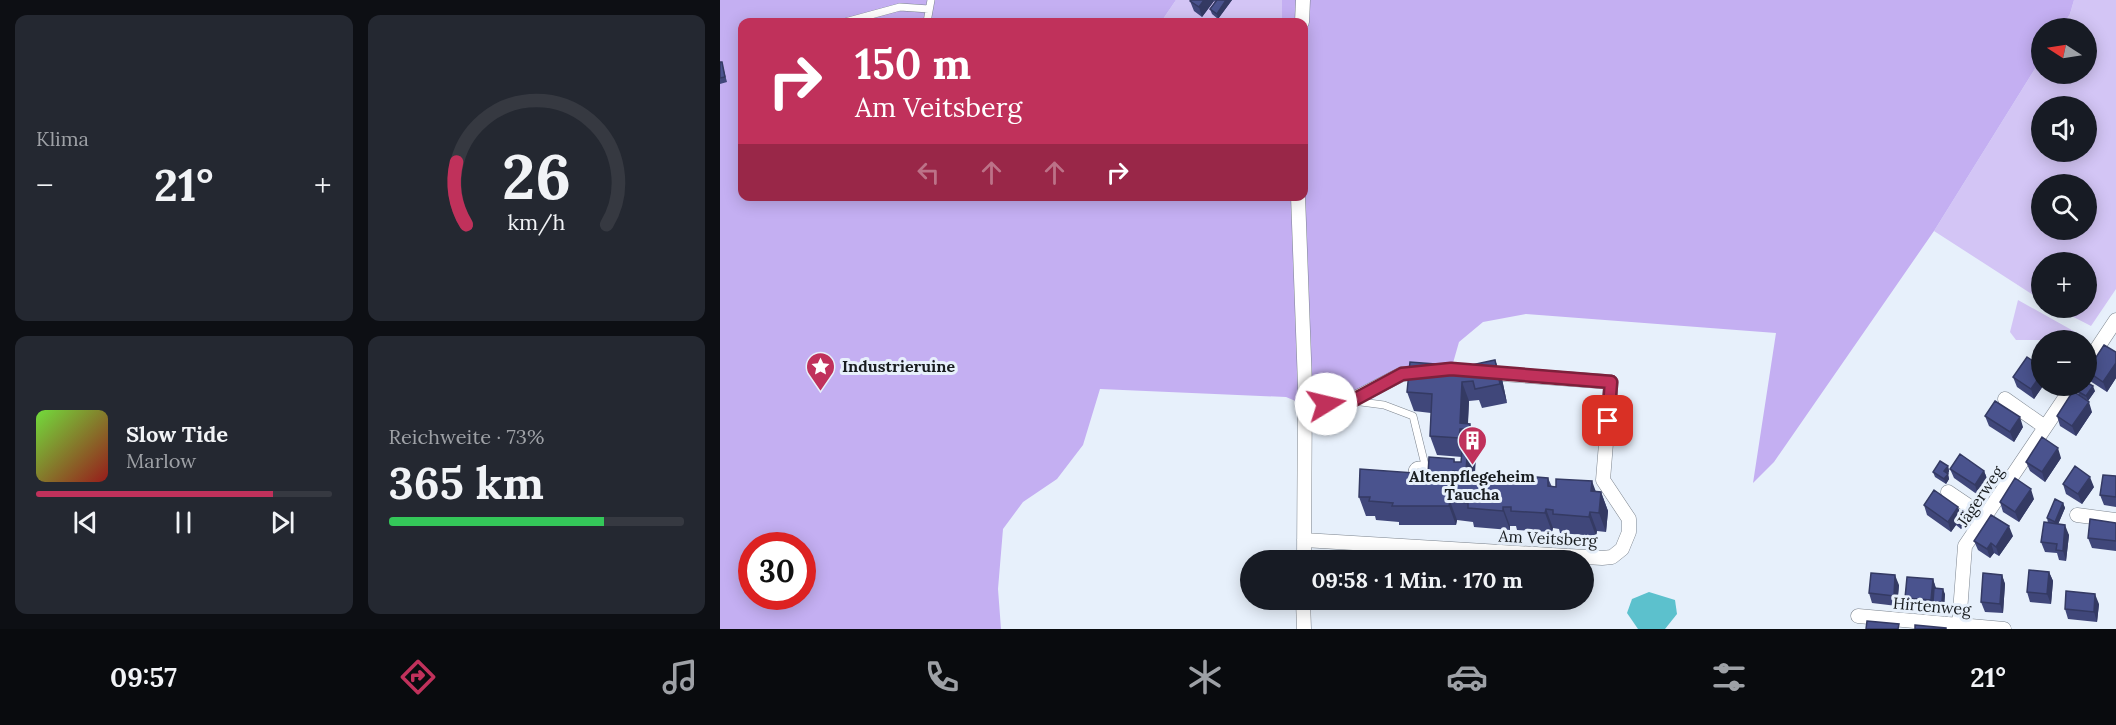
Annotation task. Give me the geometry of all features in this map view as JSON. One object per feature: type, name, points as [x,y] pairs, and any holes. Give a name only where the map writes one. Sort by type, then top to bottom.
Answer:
[{"type":"street","points":[[1302,18],[1303,0]]},
{"type":"street","points":[[1298,201],[1305,405],[1304,550]]},
{"type":"street","points":[[2097,348],[2116,320]]},
{"type":"street","name":"Am Veitsberg","points":[[1304,540],[1602,558],[1612,557],[1622,549],[1629,532],[1629,519],[1603,480],[1611,382],[1451,369],[1402,374],[1346,403],[1305,405]]},
{"type":"street","name":"Jägerweg","points":[[1959,626],[1965,546],[2066,396]]},
{"type":"street","points":[[2005,399],[2045,427]]},
{"type":"street","points":[[1948,492],[1985,517]]},
{"type":"street","points":[[2077,515],[2116,520]]},
{"type":"street","points":[[1304,610],[1304,629]]},
{"type":"street","name":"Hirtenweg","points":[[1858,616],[2004,629]]},
{"type":"lane","points":[[928,18],[931,0]]},
{"type":"lane","points":[[860,18],[900,7],[930,9]]},
{"type":"lane","points":[[1352,401],[1384,405],[1413,416],[1426,469]]},
{"type":"shaded area","points":[[720,0],[1176,0],[1164,18],[738,18],[738,201],[1308,201],[1308,18],[1282,18],[1282,0],[2074,0],[2067,18],[2031,18],[2031,75],[1934,231],[1774,462],[1753,483],[1776,333],[1526,314],[1483,322],[1459,342],[1451,370],[1402,374],[1346,403],[1305,405],[1286,397],[1100,389],[1083,445],[1057,479],[1023,502],[1003,529],[998,589],[1001,629],[720,629]]},
{"type":"shaded area","points":[[1176,0],[1282,0],[1282,18],[1164,18]]},
{"type":"shaded area","points":[[2074,0],[2116,0],[2116,289],[2097,317],[2097,252],[2031,252],[2031,294],[1934,231],[2031,75],[2031,84],[2097,84],[2097,18],[2067,18]]},
{"type":"shaded area","points":[[2018,300],[2031,307],[2031,318],[2050,318],[2072,330],[2031,330],[2031,340],[2016,340],[2010,332]]},
{"type":"shaded area","points":[[2075,318],[2096,318],[2091,326]]},
{"type":"water","points":[[1649,592],[1675,600],[1677,614],[1665,629],[1638,629],[1627,613],[1632,599]]},
{"type":"building","points":[[1191,0],[1204,0],[1199,7]]},
{"type":"building","points":[[1217,0],[1226,0],[1217,14],[1210,9]]},
{"type":"building","points":[[720,62],[722,62],[725,77],[720,78]]},
{"type":"building","points":[[2104,345],[2116,352],[2116,363],[2103,382],[2097,378],[2097,356]]},
{"type":"building","points":[[2027,357],[2031,360],[2031,389],[2013,377]]},
{"type":"building","points":[[1495,360],[1500,384],[1475,389],[1473,381],[1462,382],[1460,423],[1470,424],[1465,481],[1471,482],[1472,473],[1506,476],[1505,483],[1513,484],[1514,475],[1548,478],[1548,486],[1556,487],[1556,479],[1592,481],[1591,491],[1601,492],[1599,513],[1590,512],[1589,517],[1553,514],[1553,510],[1546,509],[1545,513],[1511,511],[1511,507],[1503,507],[1503,511],[1468,508],[1468,503],[1450,501],[1449,506],[1392,506],[1393,503],[1369,501],[1370,497],[1359,497],[1360,469],[1428,474],[1429,457],[1454,459],[1454,462],[1461,462],[1464,429],[1460,429],[1459,438],[1430,436],[1432,394],[1407,392],[1410,362],[1462,366],[1462,374],[1472,372],[1471,365]],"holes":[[[1453,471],[1461,472],[1460,481],[1452,480]]]},
{"type":"building","points":[[2070,396],[2080,396],[2089,402],[2072,426],[2057,416]]},
{"type":"building","points":[[1995,401],[2020,417],[2010,432],[1985,416]]},
{"type":"building","points":[[2042,437],[2058,448],[2042,472],[2026,462]]},
{"type":"building","points":[[1960,454],[1984,471],[1975,485],[1950,469]]},
{"type":"building","points":[[1940,461],[1948,466],[1944,471],[1948,474],[1944,479],[1933,472]]},
{"type":"building","points":[[2075,466],[2090,477],[2078,494],[2063,484]]},
{"type":"building","points":[[2103,475],[2116,476],[2116,497],[2100,495]]},
{"type":"building","points":[[2015,478],[2031,489],[2015,512],[2000,502]]},
{"type":"building","points":[[1934,490],[1958,507],[1948,522],[1924,505]]},
{"type":"building","points":[[2055,499],[2063,503],[2055,522],[2047,518]]},
{"type":"building","points":[[1963,511],[1967,514],[1959,524],[1954,520]]},
{"type":"building","points":[[1991,515],[2009,526],[1996,547],[1991,543],[1987,549],[1974,541]]},
{"type":"building","points":[[2090,519],[2116,523],[2116,541],[2088,538]]},
{"type":"building","points":[[2044,522],[2065,525],[2063,551],[2056,550],[2057,544],[2041,542]]},
{"type":"building","points":[[2029,570],[2049,572],[2047,594],[2027,592]]},
{"type":"building","points":[[1871,573],[1895,575],[1894,596],[1869,593]]},
{"type":"building","points":[[1983,573],[2002,575],[2000,604],[1981,602]]},
{"type":"building","points":[[1907,577],[1933,579],[1931,600],[1905,598]]},
{"type":"building","points":[[1934,588],[1943,589],[1942,602],[1933,602]]},
{"type":"building","points":[[2066,591],[2095,594],[2094,612],[2065,609]]},
{"type":"building","points":[[1867,621],[1899,624],[1898,629],[1866,629]]},
{"type":"building","points":[[1915,625],[1946,628],[1946,629],[1915,629]]},
{"type":"place","name":"Industrieruine","points":[[821,392]]},
{"type":"place","name":"Altenpflegeheim Taucha","points":[[1472,466]]},
{"type":"route","points":[[1326,404],[1352,401],[1402,374],[1451,369],[1611,382],[1608,421]]}]
